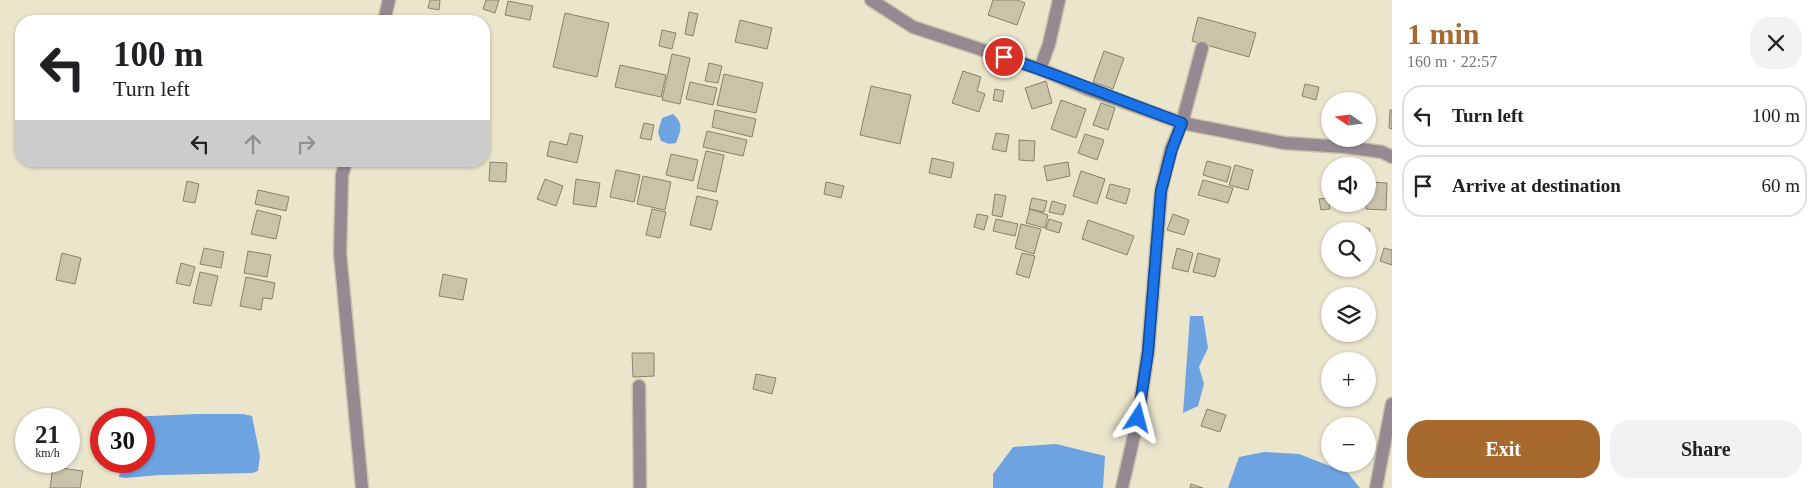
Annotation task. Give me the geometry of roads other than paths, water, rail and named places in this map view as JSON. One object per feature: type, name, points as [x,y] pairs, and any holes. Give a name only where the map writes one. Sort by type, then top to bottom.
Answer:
[{"type":"street","points":[[385,15],[389,0]]},
{"type":"street","points":[[871,0],[913,27],[1040,69],[1182,123],[1284,143],[1382,152],[1392,157]]},
{"type":"street","points":[[1040,69],[1049,44],[1059,0]]},
{"type":"street","points":[[1122,488],[1138,418],[1148,352],[1161,191],[1202,48]]},
{"type":"street","points":[[344,167],[342,175],[340,253],[362,488]]},
{"type":"street","points":[[639,386],[640,488]]},
{"type":"street","points":[[1376,488],[1392,404]]},
{"type":"water","points":[[673,114],[679,121],[680,131],[676,143],[669,144],[661,141],[658,132],[662,118]]},
{"type":"water","points":[[1190,316],[1203,316],[1208,348],[1199,367],[1204,384],[1198,406],[1183,413]]},
{"type":"water","points":[[243,414],[252,416],[260,456],[258,471],[252,473],[119,477],[120,473],[155,473],[155,416]]},
{"type":"water","points":[[1056,444],[1105,456],[1103,488],[993,488],[993,474],[1013,447]]},
{"type":"water","points":[[1264,452],[1299,454],[1321,463],[1321,472],[1348,473],[1360,488],[1228,488],[1239,457]]}]
